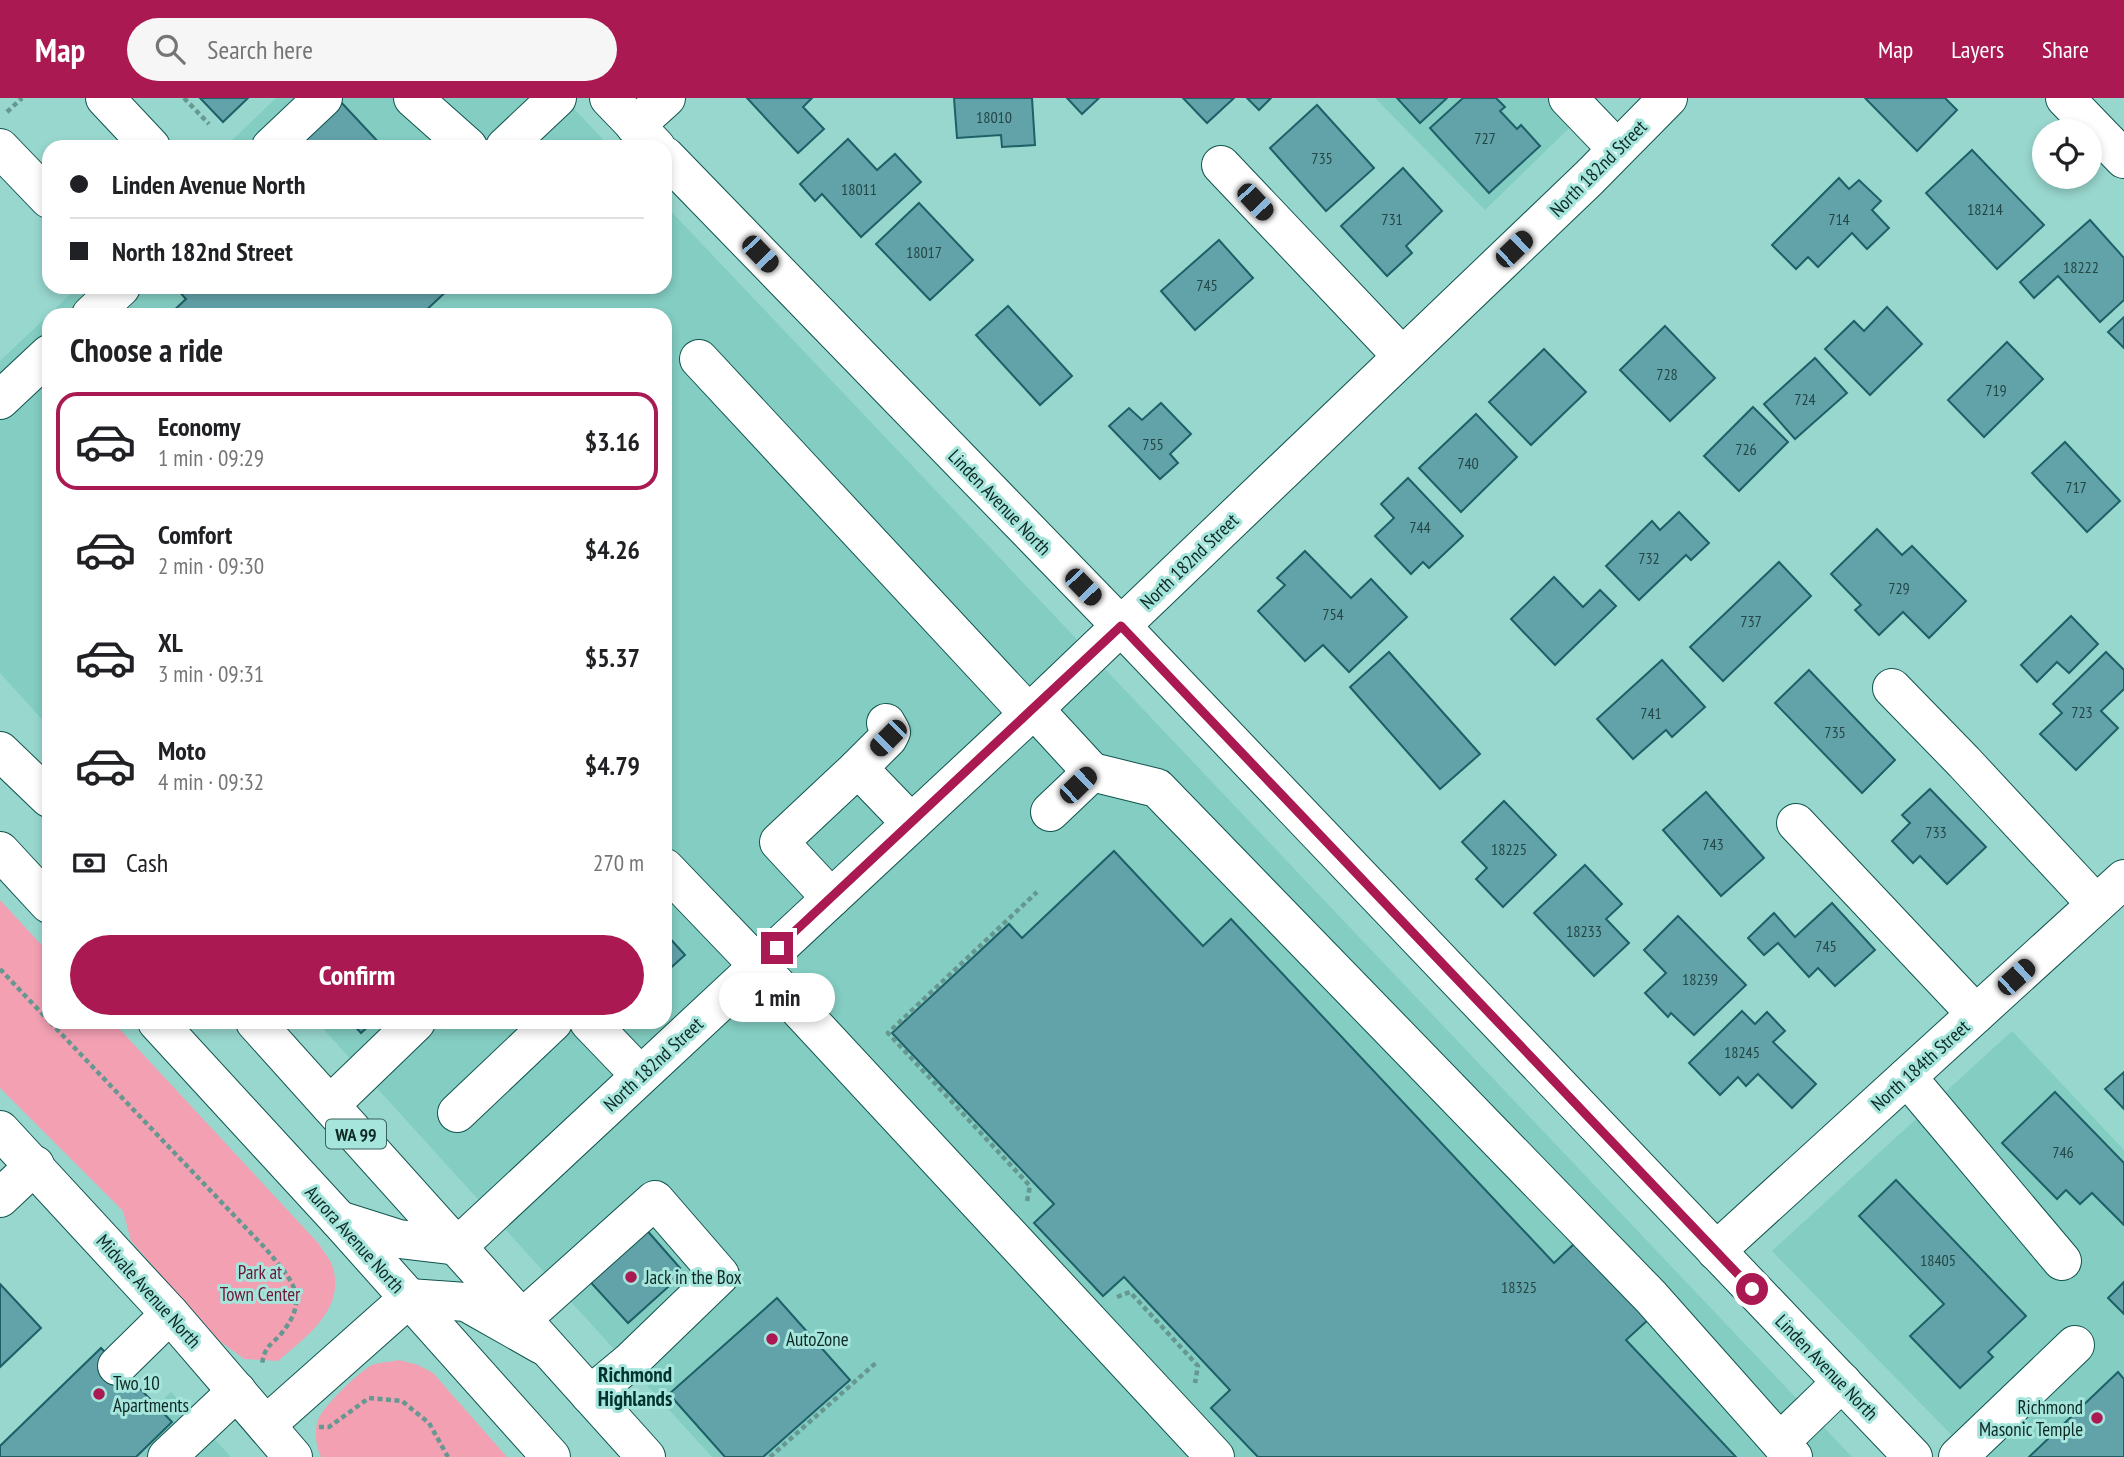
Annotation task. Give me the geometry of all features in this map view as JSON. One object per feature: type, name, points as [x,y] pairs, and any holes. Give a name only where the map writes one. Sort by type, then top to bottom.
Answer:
[{"type":"main road","points":[[105,98],[144,140]]},
{"type":"main road","points":[[278,140],[323,98]]},
{"type":"main road","points":[[414,98],[460,140]]},
{"type":"main road","points":[[512,140],[557,98]]},
{"type":"main road","points":[[609,98],[646,136],[666,98]]},
{"type":"main road","points":[[1568,98],[1616,148]]},
{"type":"main road","name":"North 182nd Street","points":[[458,1246],[1121,626],[1589,178],[1668,98]]},
{"type":"main road","points":[[2065,98],[2124,159]]},
{"type":"main road","points":[[0,148],[42,192]]},
{"type":"main road","name":"Linden Avenue North","points":[[672,163],[1121,626],[1913,1457]]},
{"type":"main road","points":[[1221,165],[1402,356]]},
{"type":"main road","points":[[98,308],[114,294]]},
{"type":"main road","points":[[699,359],[1091,772],[1157,788],[1632,1277],[1786,1450],[1842,1382]]},
{"type":"main road","points":[[0,400],[42,361]]},
{"type":"main road","points":[[1892,688],[2096,904]]},
{"type":"main road","points":[[831,898],[779,842],[888,738],[891,732],[886,723]]},
{"type":"main road","points":[[5,760],[42,792]]},
{"type":"main road","points":[[858,768],[911,823]]},
{"type":"main road","points":[[1050,812],[1091,772]]},
{"type":"main road","points":[[1796,822],[1976,1014]]},
{"type":"main road","points":[[0,851],[42,896]]},
{"type":"main road","points":[[672,875],[1215,1457]]},
{"type":"main road","name":"North 184th Street","points":[[1717,1251],[2124,879]]},
{"type":"main road","name":"Aurora Avenue North","points":[[163,1029],[551,1457]]},
{"type":"main road","name":"WA 99","points":[[261,1029],[646,1457]]},
{"type":"main road","points":[[330,1105],[409,1029]]},
{"type":"main road","points":[[457,1113],[547,1029]]},
{"type":"main road","points":[[596,1029],[640,1075]]},
{"type":"main road","points":[[1907,1077],[2062,1261]]},
{"type":"main road","name":"Midvale Avenue North","points":[[0,1130],[170,1314],[249,1378],[266,1425],[298,1449]]},
{"type":"main road","points":[[0,1198],[35,1165]]},
{"type":"main road","points":[[522,1319],[655,1200],[720,1275],[632,1360],[590,1395]]},
{"type":"main road","points":[[339,1220],[399,1239],[458,1246]]},
{"type":"main road","points":[[266,1425],[409,1298],[466,1302],[547,1348]]},
{"type":"main road","points":[[117,1366],[170,1314]]},
{"type":"main road","points":[[1958,1457],[2075,1345]]},
{"type":"main road","points":[[167,1457],[249,1378]]},
{"type":"path","points":[[0,118],[22,98]]},
{"type":"path","points":[[184,98],[209,124]]},
{"type":"path","points":[[1025,1207],[1030,1186],[888,1033],[1037,892]]},
{"type":"path","points":[[0,969],[42,1014]]},
{"type":"path","points":[[57,1029],[265,1249],[291,1280],[297,1292],[295,1308],[283,1332],[264,1351],[249,1378]]},
{"type":"path","points":[[1112,1299],[1130,1292],[1198,1366],[1195,1387]]},
{"type":"path","points":[[770,1457],[783,1442],[878,1361]]},
{"type":"path","points":[[298,1449],[369,1398],[402,1401],[429,1423],[448,1457]]},
{"type":"shaded area","points":[[276,98],[564,98],[603,140],[232,140]]},
{"type":"shaded area","points":[[1375,98],[1600,98],[1485,210]]},
{"type":"shaded area","points":[[672,212],[1852,1457],[712,1457],[323,1029],[672,1029],[672,308],[56,308],[71,294],[672,294]]},
{"type":"shaded area","points":[[42,321],[42,719],[0,673],[0,361]]},
{"type":"shaded area","points":[[2012,1031],[2124,1150],[2124,1457],[1973,1457],[1772,1251]]},
{"type":"shaded area","points":[[171,1392],[231,1457],[102,1457]]},
{"type":"green space","name":"Park at Town Center","points":[[0,900],[42,945],[42,1029],[119,1029],[319,1244],[333,1268],[335,1283],[328,1310],[311,1332],[278,1361],[244,1359],[217,1339],[131,1241],[123,1211],[0,1088]]},
{"type":"green space","points":[[399,1360],[418,1365],[433,1373],[507,1457],[321,1457],[316,1429],[327,1406],[372,1365]]},
{"type":"building","points":[[200,98],[248,98],[223,122]]},
{"type":"building","points":[[747,98],[812,98],[803,107],[824,129],[798,153]]},
{"type":"building","points":[[954,98],[1032,98],[1035,145],[1002,147],[1001,135],[957,138]]},
{"type":"building","points":[[1067,98],[1099,98],[1082,114]]},
{"type":"building","points":[[1183,98],[1234,98],[1207,123]]},
{"type":"building","points":[[1247,98],[1271,98],[1259,110]]},
{"type":"building","points":[[1397,98],[1447,98],[1420,123]]},
{"type":"building","points":[[1463,98],[1496,98],[1505,107],[1500,111],[1517,129],[1521,125],[1540,146],[1489,193],[1430,128]]},
{"type":"building","points":[[1865,98],[1945,98],[1957,110],[1917,151]]},
{"type":"building","points":[[339,100],[376,140],[296,140]]},
{"type":"building","points":[[1317,105],[1374,168],[1326,211],[1270,148]]},
{"type":"building","points":[[848,139],[877,170],[895,154],[921,182],[861,237],[822,194],[815,201],[800,184]]},
{"type":"building","points":[[1972,150],[2044,225],[1997,269],[1926,193]]},
{"type":"building","points":[[1403,168],[1442,211],[1406,246],[1412,253],[1387,276],[1341,226]]},
{"type":"building","points":[[1839,178],[1849,189],[1859,180],[1881,201],[1872,210],[1889,228],[1867,249],[1852,233],[1818,267],[1808,257],[1796,269],[1772,245]]},
{"type":"building","points":[[919,203],[973,260],[930,300],[876,244]]},
{"type":"building","points":[[2090,220],[2124,258],[2124,300],[2100,322],[2058,276],[2034,298],[2020,282]]},
{"type":"building","points":[[1219,240],[1253,278],[1195,330],[1161,291]]},
{"type":"building","points":[[181,294],[444,294],[428,308],[176,308],[186,299]]},
{"type":"building","points":[[1008,306],[1072,376],[1040,405],[976,335]]},
{"type":"building","points":[[1887,307],[1922,344],[1870,395],[1825,349],[1854,321],[1864,331]]},
{"type":"building","points":[[2124,317],[2124,348],[2108,332]]},
{"type":"building","points":[[1665,326],[1715,378],[1670,421],[1620,370]]},
{"type":"building","points":[[2007,342],[2043,379],[1984,437],[1948,400]]},
{"type":"building","points":[[1544,349],[1586,392],[1531,445],[1489,402]]},
{"type":"building","points":[[1815,358],[1847,393],[1795,439],[1764,404]]},
{"type":"building","points":[[1161,403],[1191,434],[1170,454],[1178,463],[1160,479],[1109,426],[1129,408],[1142,420]]},
{"type":"building","points":[[1753,407],[1788,442],[1739,491],[1704,456]]},
{"type":"building","points":[[1476,414],[1517,457],[1461,512],[1419,468]]},
{"type":"building","points":[[2065,442],[2120,501],[2087,532],[2032,473]]},
{"type":"building","points":[[1408,478],[1463,536],[1429,568],[1423,562],[1411,574],[1375,536],[1394,518],[1381,504]]},
{"type":"building","points":[[1679,512],[1709,543],[1691,560],[1686,555],[1639,600],[1606,566],[1652,521],[1660,530]]},
{"type":"building","points":[[1877,529],[1902,555],[1912,546],[1966,601],[1929,638],[1903,612],[1879,635],[1855,610],[1861,605],[1831,574]]},
{"type":"building","points":[[1305,551],[1351,598],[1371,579],[1407,617],[1349,672],[1323,645],[1305,661],[1258,611],[1285,585],[1277,578]]},
{"type":"building","points":[[1779,562],[1811,596],[1723,681],[1690,647]]},
{"type":"building","points":[[1554,577],[1583,607],[1600,590],[1616,606],[1555,665],[1511,619]]},
{"type":"building","points":[[2071,616],[2098,644],[2069,673],[2057,662],[2037,682],[2021,665]]},
{"type":"building","points":[[1389,652],[1480,754],[1440,789],[1350,687]]},
{"type":"building","points":[[2106,652],[2124,670],[2124,689],[2101,711],[2118,728],[2076,770],[2040,734],[2062,713],[2053,704]]},
{"type":"building","points":[[1662,660],[1705,707],[1672,737],[1666,730],[1633,759],[1597,719]]},
{"type":"building","points":[[1809,670],[1895,760],[1862,793],[1775,703]]},
{"type":"building","points":[[1930,789],[1986,847],[1947,884],[1920,856],[1913,863],[1892,841],[1910,823],[1902,815]]},
{"type":"building","points":[[1706,792],[1764,858],[1721,896],[1663,830]]},
{"type":"building","points":[[1504,801],[1556,855],[1503,907],[1476,879],[1487,868],[1462,842]]},
{"type":"building","points":[[1114,851],[1203,946],[1231,919],[1554,1263],[1576,1242],[1649,1319],[1626,1340],[1736,1457],[1258,1457],[1211,1408],[1230,1390],[1124,1277],[1103,1296],[1034,1223],[1054,1204],[892,1033],[1009,924],[1022,938]]},
{"type":"building","points":[[1585,865],[1622,904],[1606,919],[1629,943],[1594,976],[1534,913]]},
{"type":"building","points":[[1832,903],[1875,950],[1835,986],[1818,968],[1809,977],[1778,943],[1764,955],[1748,938],[1774,913],[1795,937]]},
{"type":"building","points":[[1678,916],[1746,985],[1694,1035],[1671,1013],[1668,1017],[1645,993],[1666,973],[1644,950]]},
{"type":"building","points":[[672,941],[685,955],[672,967]]},
{"type":"building","points":[[1742,1011],[1755,1024],[1767,1012],[1785,1031],[1773,1042],[1816,1084],[1792,1108],[1758,1074],[1746,1086],[1738,1077],[1720,1095],[1689,1063]]},
{"type":"building","points":[[2124,1072],[2124,1109],[2105,1089]]},
{"type":"building","points":[[2055,1092],[2124,1163],[2124,1225],[2092,1193],[2080,1204],[2066,1190],[2057,1199],[2002,1143]]},
{"type":"building","points":[[1896,1180],[2026,1316],[1988,1352],[1993,1357],[1960,1388],[1910,1336],[1944,1304],[1859,1216]]},
{"type":"building","name":"Jack in the Box","points":[[644,1227],[680,1268],[673,1274],[677,1279],[628,1323],[583,1274]]},
{"type":"building","points":[[2124,1282],[2124,1314],[2108,1298]]},
{"type":"building","points":[[0,1284],[41,1328],[0,1367]]},
{"type":"building","name":"AutoZone","points":[[777,1298],[850,1380],[763,1457],[725,1457],[669,1394]]},
{"type":"building","name":"Two 10 Apartments","points":[[101,1348],[172,1422],[136,1457],[0,1457],[0,1446]]},
{"type":"building","name":"Richmond Masonic Temple","points":[[2118,1372],[2124,1379],[2124,1457],[2029,1457]]},
{"type":"place","name":"Jack in the Box","points":[[631,1277]]},
{"type":"place","name":"AutoZone","points":[[772,1339]]},
{"type":"place","name":"Two 10 Apartments","points":[[99,1394]]},
{"type":"place","name":"Richmond Masonic Temple","points":[[2097,1418]]},
{"type":"district","name":"Richmond Highlands","points":[[635,1386]]},
{"type":"route","points":[[777,948],[1121,626],[1752,1289]]}]
